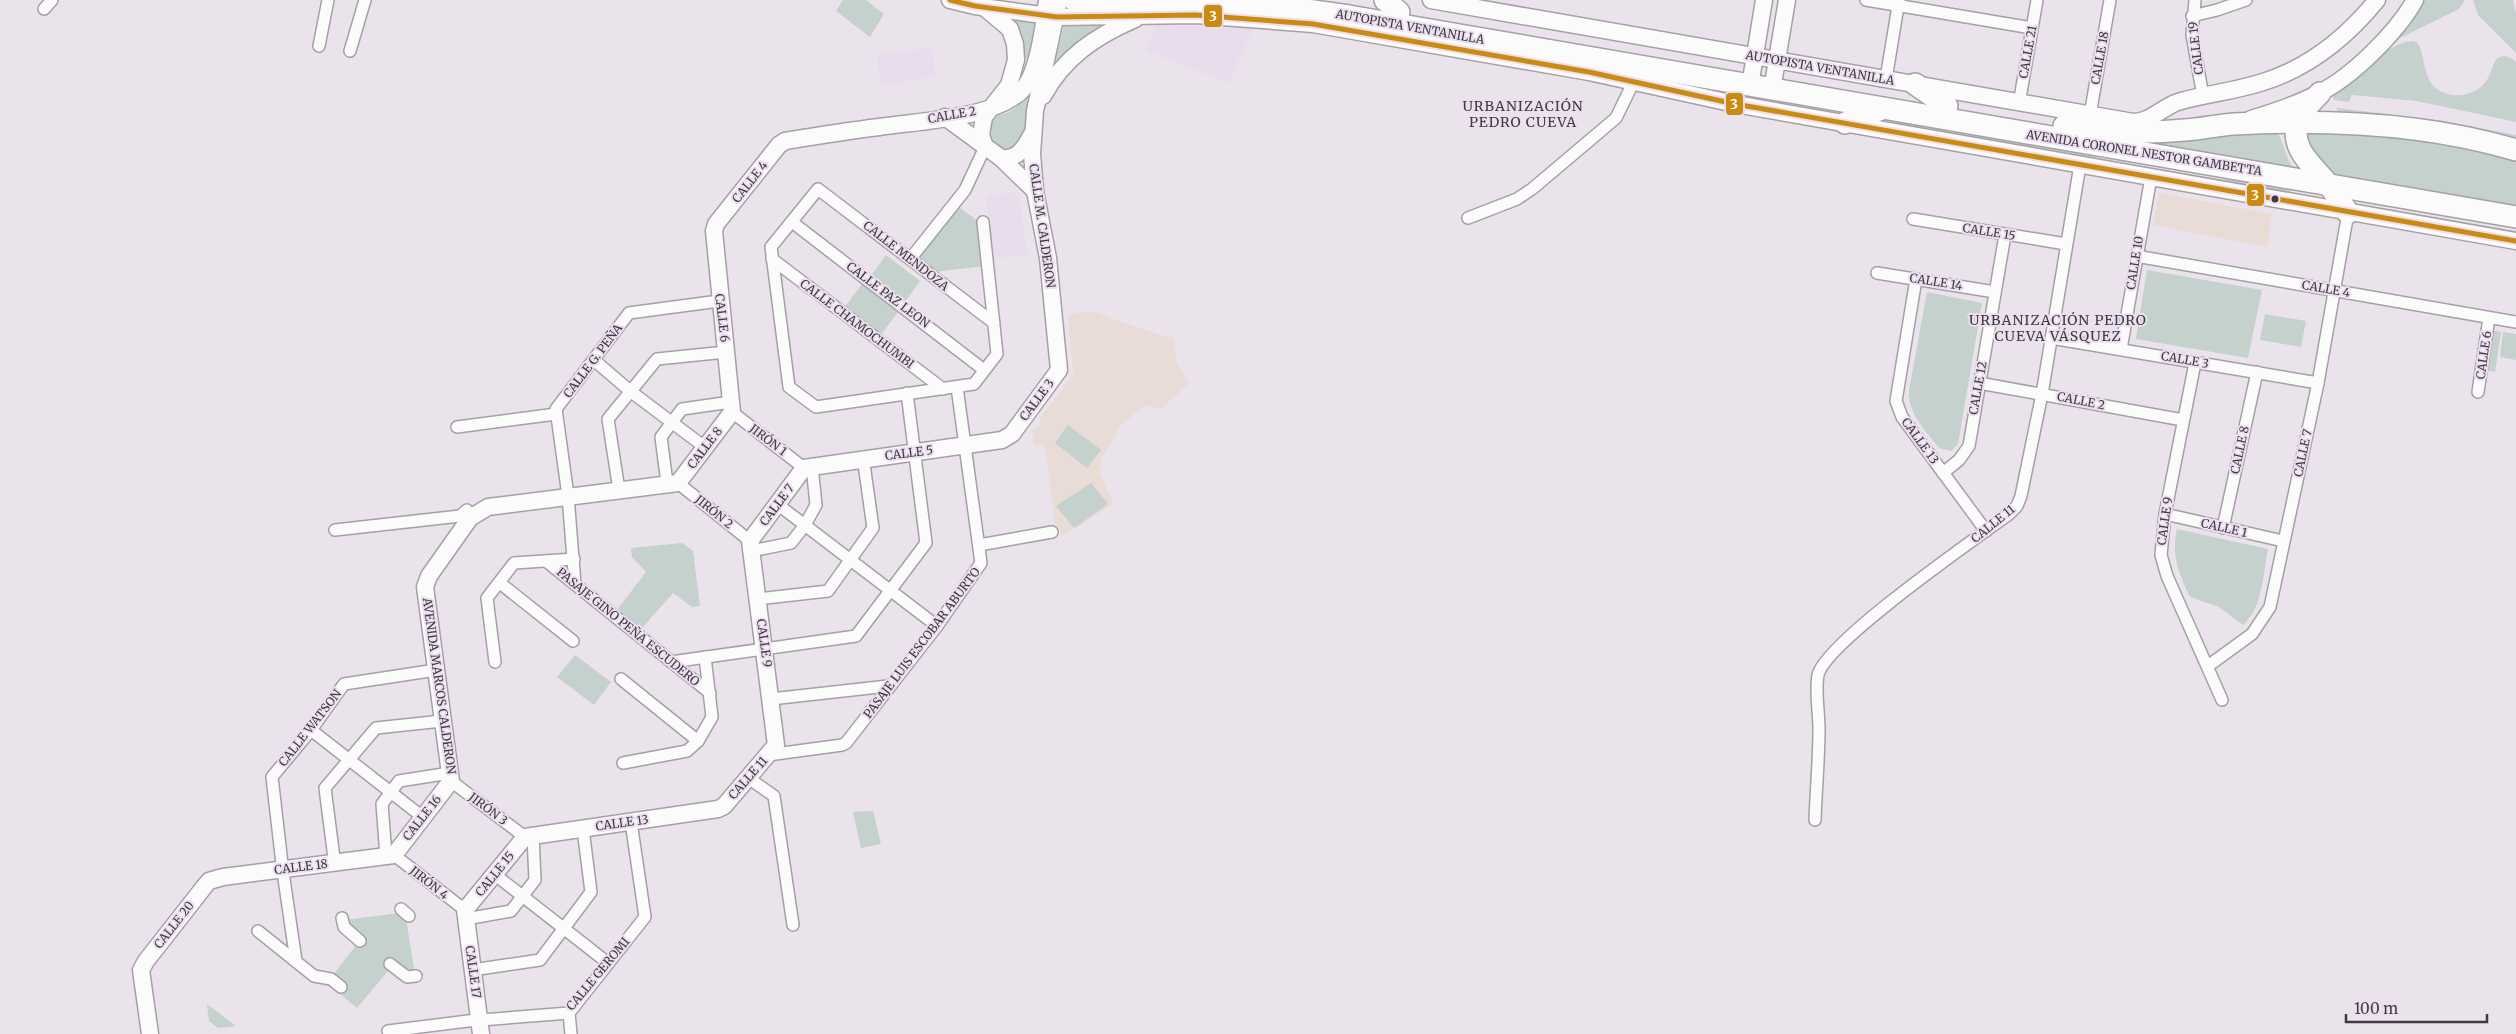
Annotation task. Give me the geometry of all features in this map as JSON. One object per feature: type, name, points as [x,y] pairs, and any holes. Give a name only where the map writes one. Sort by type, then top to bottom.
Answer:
[{"type":"highway","name":"AUTOPISTA VENTANILLA","points":[[1327,0],[1392,6],[1774,76]]},
{"type":"highway","name":"AUTOPISTA VENTANILLA","points":[[1055,7],[1164,3],[1286,7],[1752,72]]},
{"type":"highway","name":"AVENIDA CORONEL NESTOR GAMBETTA","points":[[1774,76],[2107,131],[2160,132],[2232,124],[2346,124],[2427,131],[2516,150]]},
{"type":"highway","name":"AVENIDA CORONEL NESTOR GAMBETTA","points":[[1774,76],[1884,108],[2328,183],[2516,217]]},
{"type":"highway","points":[[1915,84],[1947,106]]},
{"type":"highway","points":[[2320,93],[2297,123],[2297,140],[2300,150],[2328,183],[2348,213]]},
{"type":"highway","points":[[1845,123],[1884,108]]},
{"type":"street","points":[[44,10],[52,0]]},
{"type":"street","points":[[319,46],[328,0]]},
{"type":"street","points":[[350,51],[365,0]]},
{"type":"street","points":[[950,0],[983,7],[1055,7]]},
{"type":"street","name":"AUTOPISTA VENTANILLA","points":[[1431,0],[1454,2],[1774,76],[1886,79],[2020,104],[2138,122],[2150,118],[2171,104],[2259,83],[2282,75],[2307,62],[2333,44],[2354,26],[2377,0]]},
{"type":"street","points":[[1752,72],[1764,0]]},
{"type":"street","points":[[1774,76],[1787,0]]},
{"type":"street","points":[[1866,0],[1898,3],[2032,28]]},
{"type":"street","name":"CALLE 21","points":[[2020,104],[2037,0]]},
{"type":"street","name":"CALLE 18","points":[[2090,115],[2110,0]]},
{"type":"street","name":"CALLE 19","points":[[2195,0],[2192,16],[2192,35],[2203,96]]},
{"type":"street","points":[[2192,16],[2246,0]]},
{"type":"street","points":[[2232,124],[2266,114],[2320,93],[2363,60],[2399,22],[2415,0]]},
{"type":"street","points":[[1886,79],[1898,3]]},
{"type":"street","points":[[911,258],[965,190],[985,147],[981,129],[984,117],[1009,84],[1014,73],[1016,60],[1015,44],[1007,25],[983,7]]},
{"type":"street","name":"AUTOPISTA VENTANILLA","points":[[1055,7],[1144,15],[1227,16],[1313,24],[1589,72],[1633,83],[1845,123],[2348,213],[2516,241]]},
{"type":"street","name":"CALLE 2","points":[[785,141],[945,117],[992,107],[1008,101],[1029,81],[1055,7]]},
{"type":"street","name":"CALLE M. CALDERON","points":[[1055,7],[1035,111],[1033,132],[1035,191],[1048,258],[1060,365]]},
{"type":"street","points":[[1035,111],[1049,85],[1082,48],[1105,32],[1144,15]]},
{"type":"street","points":[[1468,218],[1518,199],[1532,189],[1616,118],[1633,83]]},
{"type":"street","points":[[945,117],[1001,158],[1035,191]]},
{"type":"street","points":[[1001,158],[1010,158],[1018,154],[1033,132]]},
{"type":"street","name":"CALLE 4","points":[[716,224],[785,141]]},
{"type":"street","name":"CALLE 11","points":[[1815,820],[1818,676],[1822,665],[1852,635],[2017,506],[2021,496],[2042,394],[2080,165]]},
{"type":"street","name":"CALLE 10","points":[[2121,349],[2151,177]]},
{"type":"street","name":"CALLE MENDOZA","points":[[792,222],[818,188],[994,323]]},
{"type":"street","name":"CALLE 7","points":[[2208,666],[2252,634],[2266,617],[2270,607],[2318,383],[2348,213]]},
{"type":"street","name":"CALLE 15","points":[[1913,219],[2066,244]]},
{"type":"street","points":[[792,222],[772,244],[772,259],[790,389],[816,407],[973,385],[997,353],[983,222]]},
{"type":"street","name":"CALLE PAZ LEON","points":[[792,222],[984,370]]},
{"type":"street","name":"CALLE 6","points":[[716,224],[713,238],[732,407]]},
{"type":"street","name":"CALLE 12","points":[[1943,473],[1959,460],[1969,446],[2006,235]]},
{"type":"street","name":"CALLE 4","points":[[2136,256],[2516,322]]},
{"type":"street","name":"CALLE CHAMOCHUMBI","points":[[772,259],[943,389]]},
{"type":"street","name":"CALLE 14","points":[[1877,273],[1995,292]]},
{"type":"street","name":"CALLE 13","points":[[1916,279],[1896,401],[1902,416],[1986,531]]},
{"type":"street","name":"CALLE G. PEÑA","points":[[556,412],[629,313],[719,302]]},
{"type":"street","name":"CALLE 6","points":[[2478,392],[2489,318]]},
{"type":"street","name":"CALLE 3","points":[[2051,338],[2318,383]]},
{"type":"street","points":[[619,490],[608,421],[630,391],[657,359],[726,352]]},
{"type":"street","points":[[594,360],[630,391],[702,445]]},
{"type":"street","name":"CALLE 9","points":[[2195,363],[2165,514],[2161,555],[2163,564],[2222,700]]},
{"type":"street","name":"CALLE 3","points":[[1012,434],[1059,370],[1060,365]]},
{"type":"street","name":"CALLE 8","points":[[2223,528],[2257,372]]},
{"type":"street","name":"CALLE 2","points":[[1979,383],[2184,420]]},
{"type":"street","name":"PASAJE LUIS ESCOBAR ABURTO","points":[[772,750],[844,744],[937,626],[981,563],[956,387]]},
{"type":"street","points":[[671,662],[855,637],[926,543],[906,393]]},
{"type":"street","points":[[672,483],[661,439],[672,422],[684,408],[732,407]]},
{"type":"street","name":"JIRÓN 1","points":[[732,407],[808,467]]},
{"type":"street","name":"CALLE 8","points":[[672,483],[732,407]]},
{"type":"street","points":[[457,427],[556,412],[568,496],[576,584]]},
{"type":"street","name":"CALLE 5","points":[[808,467],[859,459],[966,447],[1002,440],[1012,434]]},
{"type":"street","points":[[758,600],[828,590],[851,560],[873,528],[864,464],[859,459]]},
{"type":"street","points":[[750,546],[791,543],[805,525],[816,502],[808,467]]},
{"type":"street","name":"CALLE 7","points":[[750,546],[808,467]]},
{"type":"street","name":"AVENIDA MARCOS CALDERON","points":[[451,777],[425,587],[429,576],[469,514],[488,507],[672,483]]},
{"type":"street","name":"JIRÓN 2","points":[[672,483],[750,546]]},
{"type":"street","points":[[781,507],[937,626]]},
{"type":"street","points":[[334,530],[469,514]]},
{"type":"street","name":"CALLE 1","points":[[2165,514],[2283,541]]},
{"type":"street","points":[[979,545],[1052,532]]},
{"type":"street","name":"CALLE 9","points":[[750,546],[771,699],[772,750]]},
{"type":"street","points":[[495,662],[487,598],[514,563],[574,559]]},
{"type":"street","name":"PASAJE GINO PEÑA ESCUDERO","points":[[546,561],[710,693]]},
{"type":"street","points":[[500,583],[573,642]]},
{"type":"street","points":[[623,763],[688,751],[698,741],[712,717],[706,657]]},
{"type":"street","name":"CALLE WATSON","points":[[296,961],[272,777],[311,730],[344,684],[436,670]]},
{"type":"street","points":[[621,679],[698,741]]},
{"type":"street","points":[[771,699],[888,686]]},
{"type":"street","points":[[334,858],[325,788],[348,759],[376,728],[442,722]]},
{"type":"street","points":[[311,730],[420,815]]},
{"type":"street","name":"CALLE 11","points":[[718,809],[724,806],[772,750]]},
{"type":"street","points":[[390,856],[382,804],[399,781],[451,777]]},
{"type":"street","name":"JIRÓN 3","points":[[451,777],[529,837]]},
{"type":"street","name":"CALLE 16","points":[[390,856],[451,777]]},
{"type":"street","points":[[747,777],[775,798],[793,925]]},
{"type":"street","name":"CALLE 13","points":[[529,837],[718,809]]},
{"type":"street","name":"CALLE GEROMI","points":[[388,1031],[480,1027],[569,1013],[645,916],[632,822]]},
{"type":"street","points":[[480,969],[540,960],[564,929],[591,892],[583,829]]},
{"type":"street","points":[[465,914],[511,911],[535,880],[529,837]]},
{"type":"street","name":"CALLE 15","points":[[465,914],[529,837]]},
{"type":"street","name":"CALLE 18","points":[[209,881],[223,877],[390,856]]},
{"type":"street","name":"JIRÓN 4","points":[[390,856],[465,914]]},
{"type":"street","points":[[498,877],[608,963]]},
{"type":"street","name":"CALLE 20","points":[[150,1034],[141,970],[163,938],[209,881]]},
{"type":"street","name":"CALLE 17","points":[[465,914],[480,1027]]},
{"type":"street","points":[[342,918],[344,927],[360,941]]},
{"type":"street","points":[[258,930],[314,976],[331,979],[341,987]]},
{"type":"street","points":[[390,964],[407,977],[416,976]]},
{"type":"street","points":[[569,1013],[571,1034]]},
{"type":"shaded area","points":[[843,0],[866,0],[884,14],[870,37],[836,11]]},
{"type":"shaded area","points":[[2419,0],[2465,0],[2459,9],[2392,42],[2380,54],[2404,42],[2411,41],[2417,43],[2427,75],[2432,84],[2441,91],[2453,95],[2465,95],[2480,88],[2498,58],[2506,56],[2512,59],[2516,62],[2516,122],[2417,101],[2352,95],[2349,102],[2335,100],[2331,95]]},
{"type":"shaded area","points":[[2473,0],[2513,0],[2516,13],[2516,53],[2478,15]]},
{"type":"shaded area","points":[[1012,18],[1037,23],[1028,58],[1024,58],[1020,32]]},
{"type":"shaded area","points":[[1105,24],[1084,38],[1057,62],[1055,61],[1064,25]]},
{"type":"shaded area","points":[[1157,25],[1254,27],[1228,83],[1146,50]]},
{"type":"shaded area","points":[[932,47],[936,77],[881,85],[877,55]]},
{"type":"shaded area","points":[[1038,81],[1023,141],[1006,151],[999,148],[992,140],[990,131],[992,122],[996,117],[1009,112],[1022,102]]},
{"type":"shaded area","points":[[2337,108],[2438,120],[2516,135],[2516,143],[2336,117]]},
{"type":"shaded area","points":[[1904,120],[2095,153],[2093,160],[1880,125]]},
{"type":"shaded area","points":[[2305,129],[2347,129],[2516,155],[2516,210],[2339,180],[2305,148]]},
{"type":"shaded area","points":[[2277,130],[2289,161],[2297,173],[2103,138]]},
{"type":"shaded area","points":[[2170,171],[2223,180],[2236,177],[2292,187],[2290,195],[2169,174]]},
{"type":"shaded area","points":[[1014,192],[1020,198],[1027,254],[992,259],[986,196]]},
{"type":"shaded area","points":[[2159,193],[2272,214],[2267,247],[2153,225]]},
{"type":"shaded area","points":[[956,205],[982,224],[986,266],[933,272],[914,257]]},
{"type":"shaded area","points":[[886,255],[920,281],[905,302],[870,277]]},
{"type":"shaded area","points":[[2147,270],[2262,290],[2248,358],[2136,339]]},
{"type":"shaded area","points":[[862,284],[898,312],[880,336],[844,308]]},
{"type":"shaded area","points":[[1927,292],[1982,303],[1958,444],[1951,451],[1939,448],[1918,421],[1909,398]]},
{"type":"shaded area","points":[[1091,311],[1174,340],[1177,364],[1189,383],[1161,409],[1145,405],[1122,424],[1102,457],[1099,470],[1113,504],[1063,536],[1055,523],[1045,445],[1034,445],[1032,430],[1039,427],[1041,417],[1073,374],[1068,314]]},
{"type":"shaded area","points":[[2265,314],[2306,321],[2301,347],[2260,340]]},
{"type":"shaded area","points":[[2494,331],[2501,332],[2495,372],[2488,371]]},
{"type":"shaded area","points":[[2503,332],[2516,334],[2516,360],[2500,357]]},
{"type":"shaded area","points":[[1068,425],[1101,450],[1087,468],[1055,443]]},
{"type":"shaded area","points":[[1091,483],[1108,504],[1074,528],[1056,506]]},
{"type":"shaded area","points":[[2177,529],[2268,549],[2258,600],[2250,618],[2243,625],[2219,607],[2190,597],[2177,564],[2175,538]]},
{"type":"shaded area","points":[[682,543],[693,551],[700,606],[692,607],[673,593],[641,629],[617,610],[646,572],[632,557],[631,548]]},
{"type":"shaded area","points":[[575,655],[611,682],[594,705],[557,677]]},
{"type":"shaded area","points":[[873,811],[881,844],[861,848],[853,812]]},
{"type":"shaded area","points":[[399,913],[406,919],[415,974],[394,964],[357,1008],[327,983],[360,940],[345,920]]},
{"type":"shaded area","points":[[207,1004],[236,1026],[218,1028],[209,1021]]},
{"type":"transit line","name":"3","points":[[950,0],[975,6],[1057,17],[1196,15],[1313,24],[1589,72],[1735,104],[2516,241]]},
{"type":"district","name":"URBANIZACIÓN PEDRO CUEVA","points":[[1523,114]]},
{"type":"district","name":"URBANIZACIÓN PEDRO CUEVA VÁSQUEZ","points":[[2058,328]]}]
